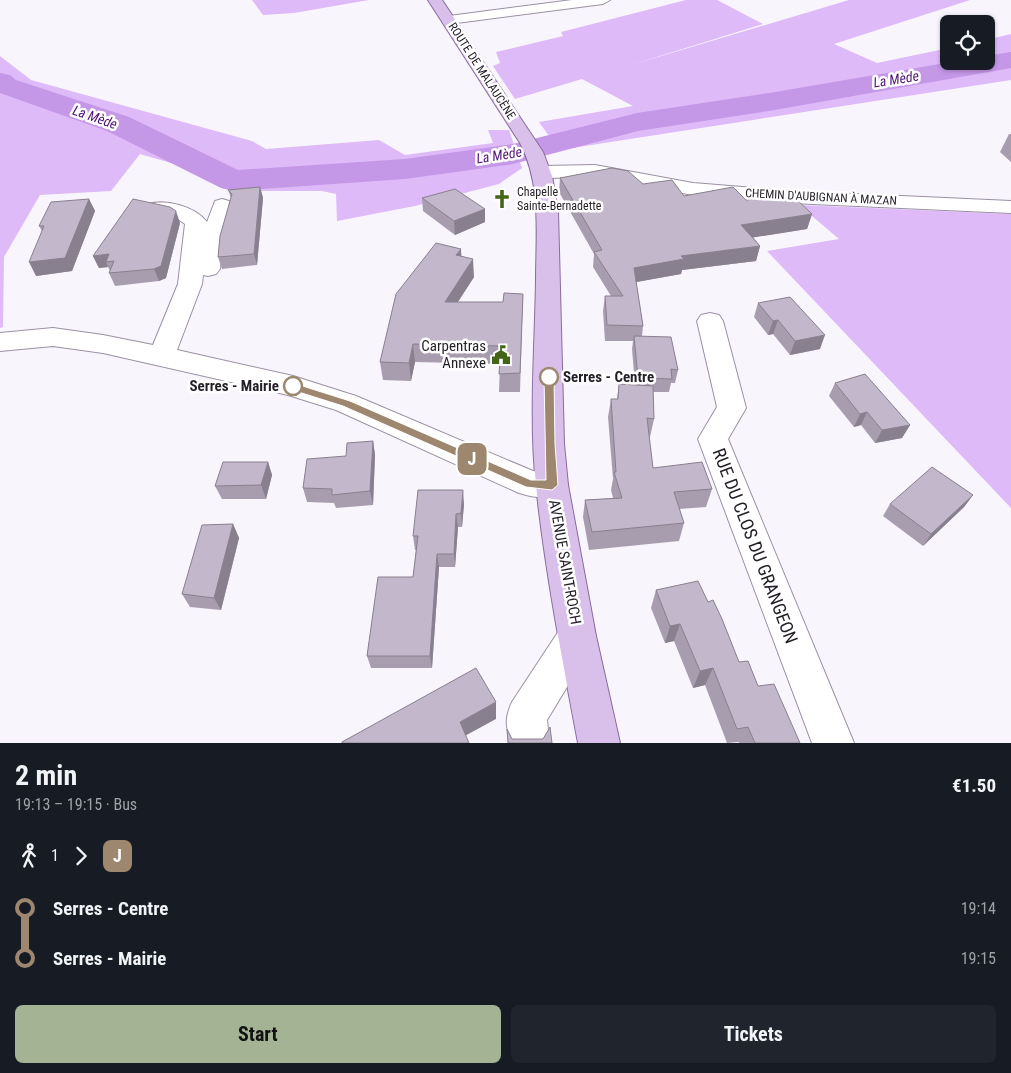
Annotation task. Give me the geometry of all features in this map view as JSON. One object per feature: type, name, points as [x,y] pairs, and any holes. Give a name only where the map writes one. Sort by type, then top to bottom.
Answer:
[{"type":"main road","name":"ROUTE DE MALAUCÈNE","points":[[435,0],[537,158]]},
{"type":"main road","name":"AVENUE SAINT-ROCH","points":[[537,158],[547,211],[549,444],[552,485],[599,743]]},
{"type":"street","points":[[449,20],[603,0]]},
{"type":"street","name":"CHEMIN D'AUBIGNAN À MAZAN","points":[[537,158],[693,189],[791,197],[1011,207]]},
{"type":"street","points":[[179,310],[205,292],[211,247],[222,205]]},
{"type":"street","points":[[156,208],[181,212],[196,222],[190,284],[162,355]]},
{"type":"street","name":"RUE DU CLOS DU GRANGEON","points":[[710,321],[732,408],[713,439],[833,743]]},
{"type":"street","points":[[0,342],[53,337],[103,344],[162,355],[293,386],[346,403],[530,484],[552,485]]},
{"type":"street","points":[[527,730],[526,716],[578,636]]},
{"type":"shaded area","points":[[252,0],[369,0],[294,13],[263,15]]},
{"type":"shaded area","points":[[686,0],[717,0],[763,24],[631,65],[849,0],[970,0],[834,44],[877,63],[940,50],[940,70],[995,70],[995,38],[1011,34],[1011,80],[559,150],[539,122],[633,106],[582,79],[515,99],[493,66],[500,63],[496,52],[563,36],[561,32]]},
{"type":"shaded area","points":[[0,56],[31,80],[252,141],[266,149],[379,140],[405,155],[493,143],[488,130],[509,130],[522,168],[499,184],[415,206],[337,221],[336,194],[322,191],[231,191],[185,167],[140,154],[111,191],[40,195],[4,257],[3,327],[0,328]]},
{"type":"shaded area","points":[[799,205],[1011,214],[1011,508],[767,251],[839,239]]},
{"type":"building","points":[[612,168],[628,171],[643,184],[672,180],[684,196],[733,187],[746,200],[791,194],[812,214],[741,225],[760,246],[681,256],[684,259],[634,268],[643,326],[607,325],[605,296],[623,296],[594,252],[602,250],[560,178]]},
{"type":"building","points":[[260,187],[254,254],[218,257],[220,236],[232,194],[228,190]]},
{"type":"building","points":[[455,189],[485,209],[454,221],[422,198]]},
{"type":"building","points":[[89,199],[65,258],[29,262],[44,226],[39,226],[51,202]]},
{"type":"building","points":[[133,199],[170,207],[176,211],[161,266],[154,269],[109,273],[114,261],[106,262],[109,254],[93,256]]},
{"type":"building","points":[[436,243],[461,249],[456,255],[473,259],[445,302],[503,302],[504,293],[523,294],[520,373],[499,374],[501,346],[413,344],[409,363],[380,362],[396,294]]},
{"type":"building","points":[[790,297],[825,335],[795,341],[778,320],[773,321],[758,303]]},
{"type":"building","points":[[634,336],[671,337],[678,370],[671,369],[672,379],[638,378]]},
{"type":"building","points":[[865,374],[910,425],[882,430],[867,412],[860,414],[835,383]]},
{"type":"building","points":[[619,384],[653,386],[654,419],[647,418],[653,468],[702,462],[712,489],[674,492],[684,523],[592,532],[585,500],[622,498],[614,472],[616,472],[611,399],[618,399]]},
{"type":"building","points":[[373,441],[370,491],[332,495],[332,489],[303,488],[307,459],[346,456],[347,443]]},
{"type":"building","points":[[223,462],[268,462],[261,485],[215,486]]},
{"type":"building","points":[[932,467],[973,495],[931,534],[890,504]]},
{"type":"building","points":[[418,490],[463,490],[461,513],[456,514],[454,554],[437,554],[430,656],[367,656],[378,577],[413,577],[418,536],[413,536]]},
{"type":"building","points":[[233,524],[214,598],[182,594],[202,525]]},
{"type":"building","points":[[698,581],[708,602],[713,600],[739,662],[748,661],[758,686],[774,684],[800,743],[755,743],[748,727],[737,729],[713,668],[700,671],[680,624],[670,626],[656,590]]},
{"type":"building","points":[[476,668],[496,702],[460,722],[469,743],[342,743],[342,742]]},
{"type":"building","points":[[550,727],[552,743],[508,743],[507,729],[512,739],[543,739]]},
{"type":"waterway","name":"La Mède","points":[[0,81],[6,86],[118,124],[233,181],[405,169],[513,154],[637,122],[769,102],[1011,60]]},
{"type":"bus line","name":"J","points":[[293,386],[346,403],[530,484],[552,485],[549,444],[549,377]]},
{"type":"place","name":"Chapelle Sainte-Bernadette","points":[[502,199]]},
{"type":"place","name":"Carpentras Annexe","points":[[501,355]]},
{"type":"place","name":"Serres - Centre","points":[[549,377]]},
{"type":"place","name":"Serres - Mairie","points":[[293,386]]}]
